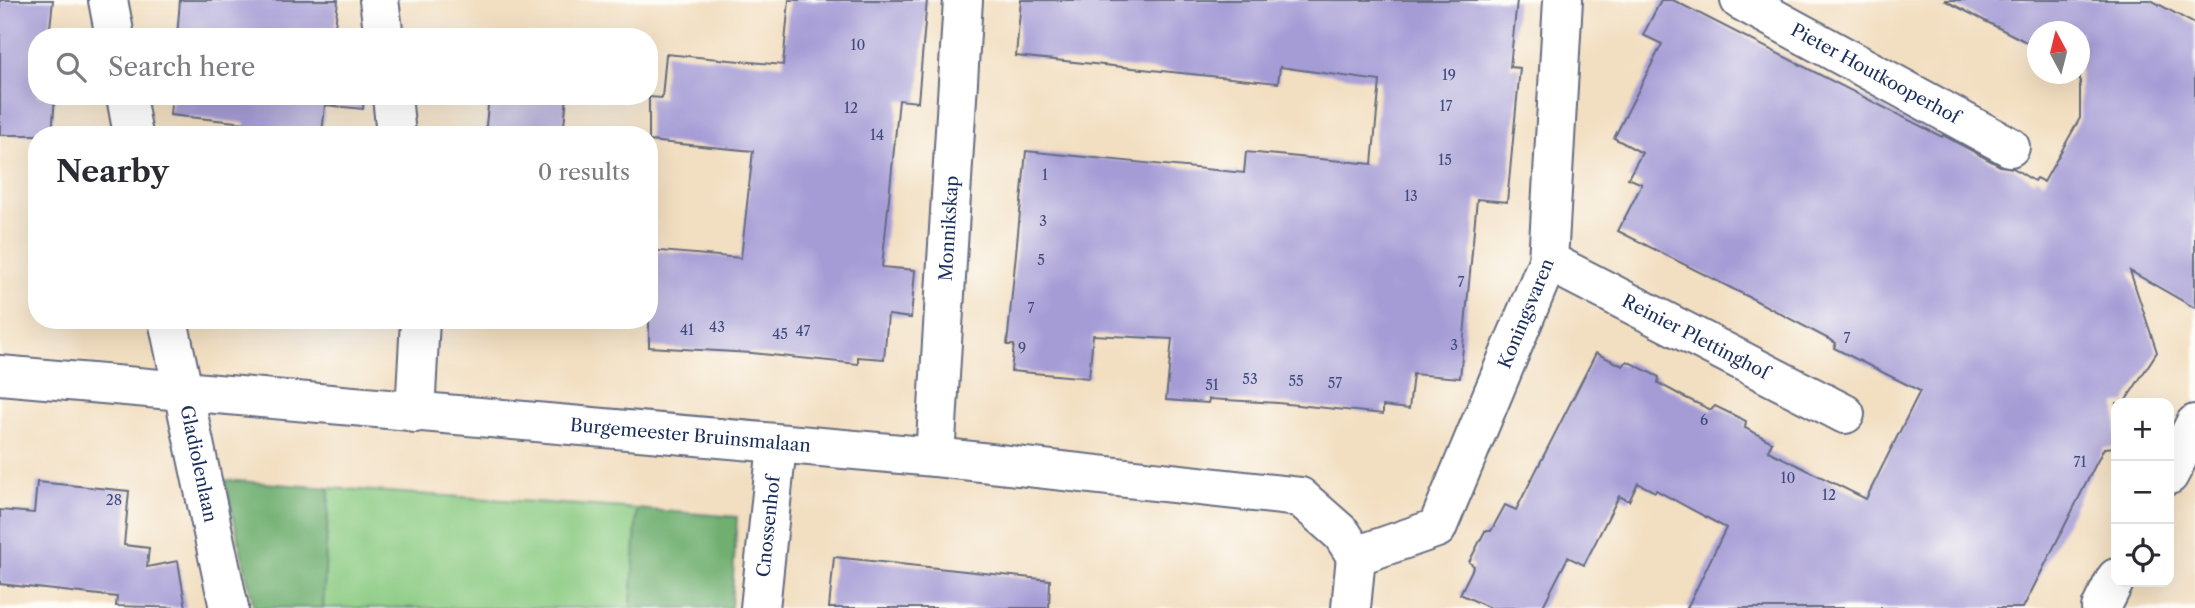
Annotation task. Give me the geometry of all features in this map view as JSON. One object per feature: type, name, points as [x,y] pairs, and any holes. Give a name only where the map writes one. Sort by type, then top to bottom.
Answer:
[{"type":"street","points":[[108,0],[113,28]]},
{"type":"street","points":[[379,0],[383,28]]},
{"type":"street","name":"Monnikskap","points":[[935,457],[963,0]]},
{"type":"street","name":"Koningsvaren","points":[[1356,556],[1437,528],[1548,261],[1563,0]]},
{"type":"street","name":"Pieter Houtkooperhof","points":[[1740,0],[2010,146]]},
{"type":"street","points":[[128,105],[131,126]]},
{"type":"street","points":[[393,105],[395,126]]},
{"type":"street","name":"Reinier Plettinghof","points":[[1548,261],[1845,414]]},
{"type":"street","name":"Gladiolenlaan","points":[[170,329],[229,608]]},
{"type":"street","points":[[415,413],[420,329]]},
{"type":"street","name":"Burgemeester Bruinsmalaan","points":[[0,375],[935,457],[1300,498],[1342,534],[1356,556]]},
{"type":"street","points":[[2174,465],[2195,424]]},
{"type":"street","name":"Cnossenhof","points":[[760,608],[777,445]]},
{"type":"street","points":[[1350,608],[1356,556]]},
{"type":"street","points":[[2101,608],[2112,587]]},
{"type":"green space","points":[[225,480],[329,488],[323,608],[254,608]]},
{"type":"green space","points":[[329,488],[637,509],[631,608],[323,608]]},
{"type":"green space","points":[[637,509],[737,517],[731,608],[631,608]]},
{"type":"building","points":[[0,0],[53,0],[50,28],[28,28],[28,105],[54,105],[53,126],[28,126],[28,135],[0,135]]},
{"type":"building","points":[[180,0],[338,0],[335,28],[178,28]]},
{"type":"building","points":[[789,0],[927,0],[918,102],[899,100],[882,267],[915,270],[911,318],[888,315],[884,359],[858,357],[858,364],[752,353],[649,347],[649,329],[658,329],[658,251],[741,258],[753,151],[658,142],[658,126],[649,126],[649,105],[658,105],[658,98],[662,98],[666,54],[783,65]]},
{"type":"building","points":[[1021,0],[1517,0],[1510,67],[1520,68],[1507,202],[1477,199],[1460,378],[1413,374],[1409,409],[1383,406],[1383,414],[1278,403],[1209,399],[1208,403],[1166,400],[1172,339],[1093,335],[1089,378],[1011,371],[1014,345],[1007,345],[1026,151],[1244,173],[1246,152],[1372,164],[1380,81],[1280,67],[1278,83],[1016,56]]},
{"type":"building","points":[[1661,0],[1673,0],[2000,166],[2013,168],[2034,181],[2036,178],[2044,182],[2080,118],[2080,84],[2090,84],[2090,21],[2027,21],[2027,42],[1944,0],[2151,0],[2195,24],[2195,308],[2130,271],[2157,352],[2127,398],[2111,398],[2111,447],[2104,448],[2023,608],[1687,608],[1726,528],[1638,483],[1629,501],[1619,496],[1584,565],[1568,557],[1542,608],[1490,608],[1460,594],[1474,566],[1469,562],[1485,531],[1491,531],[1505,505],[1516,510],[1596,353],[1623,366],[1627,361],[1659,377],[1658,383],[1684,397],[1711,410],[1715,406],[1746,421],[1745,428],[1772,442],[1768,451],[1866,499],[1920,391],[1834,348],[1836,343],[1753,299],[1618,231],[1642,184],[1628,178],[1642,153],[1614,138],[1662,44],[1643,35]]},
{"type":"building","points":[[171,105],[325,105],[323,126],[245,126],[245,123],[170,115]]},
{"type":"building","points":[[325,105],[363,105],[363,109]]},
{"type":"building","points":[[488,105],[566,105],[564,126],[486,126]]},
{"type":"building","points":[[37,482],[129,491],[124,545],[149,548],[147,567],[178,561],[186,608],[116,606],[117,597],[0,584],[0,510],[34,513]]},
{"type":"building","points":[[834,557],[1050,580],[1049,608],[829,608]]}]
